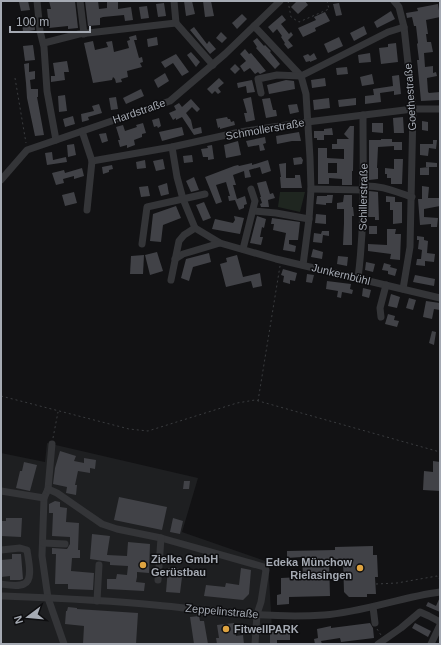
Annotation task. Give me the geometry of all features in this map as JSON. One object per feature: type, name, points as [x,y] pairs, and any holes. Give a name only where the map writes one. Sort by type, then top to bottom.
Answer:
[{"type":"street","points":[[37,1],[40,31],[44,43],[47,91],[56,140]]},
{"type":"street","points":[[80,1],[84,34]]},
{"type":"street","points":[[174,1],[176,23],[213,65]]},
{"type":"street","name":"Hardstraße","points":[[1,180],[27,150],[167,102],[213,65],[280,1]]},
{"type":"street","name":"Goethestraße","points":[[394,1],[399,7],[404,27],[413,109],[410,247],[403,289]]},
{"type":"street","points":[[44,43],[84,34],[176,23]]},
{"type":"street","points":[[254,26],[301,76],[306,94],[311,189],[303,265]]},
{"type":"street","points":[[261,93],[256,79],[277,75],[301,76],[388,32],[404,27]]},
{"type":"street","name":"Schmollerstraße","points":[[92,160],[172,147],[240,132],[307,122],[413,109],[440,109]]},
{"type":"street","name":"Schillerstraße","points":[[358,278],[362,247],[362,115]]},
{"type":"street","points":[[82,131],[92,160],[87,210]]},
{"type":"street","points":[[171,280],[179,241],[184,235],[195,228],[183,199],[176,176],[172,147]]},
{"type":"street","points":[[311,189],[363,188],[372,186],[412,196]]},
{"type":"street","points":[[243,249],[255,201],[250,189]]},
{"type":"street","points":[[142,244],[147,207],[204,194]]},
{"type":"street","points":[[253,211],[276,213],[309,219]]},
{"type":"street","name":"Junkernbühl","points":[[195,228],[220,243],[281,260],[440,298]]},
{"type":"street","points":[[175,259],[183,254],[220,243]]},
{"type":"street","points":[[381,317],[380,308],[386,285]]},
{"type":"street","points":[[52,444],[48,489],[44,498],[44,566],[48,598],[64,644]]},
{"type":"street","points":[[48,489],[102,524],[117,529],[161,538],[264,567],[266,570],[261,602],[257,614],[255,644]]},
{"type":"street","points":[[1,491],[44,498]]},
{"type":"street","points":[[158,580],[161,538]]},
{"type":"street","points":[[43,544],[65,544]]},
{"type":"street","points":[[1,550],[20,548],[27,550],[30,567],[28,581],[26,584],[1,584]]},
{"type":"street","points":[[30,567],[44,566]]},
{"type":"street","points":[[97,601],[99,566]]},
{"type":"street","name":"Zeppelinstraße","points":[[1,596],[97,601],[294,616],[325,615],[374,607],[440,592]]},
{"type":"street","points":[[374,607],[375,623]]},
{"type":"street","points":[[378,644],[401,628],[420,612],[440,622]]},
{"type":"street","points":[[431,644],[440,625]]},
{"type":"path","points":[[288,1],[291,17],[299,22],[328,9],[327,1]]},
{"type":"path","points":[[15,78],[27,146]]},
{"type":"path","points":[[258,401],[281,260]]},
{"type":"path","points":[[1,396],[129,429],[148,431],[238,403],[258,401],[440,452]]},
{"type":"path","points":[[52,444],[58,411]]},
{"type":"path","points":[[376,584],[397,583],[437,576],[440,580]]},
{"type":"shaded area","points":[[280,192],[305,192],[300,212],[278,207]]},
{"type":"shaded area","points":[[47,443],[198,478],[182,532],[268,562],[273,644],[1,644],[1,453],[45,462]]},
{"type":"building","points":[[28,1],[30,10],[21,11],[19,2]]},
{"type":"building","points":[[49,1],[75,1],[78,28],[68,29],[68,26],[49,28],[47,9],[51,9]]},
{"type":"building","points":[[85,1],[98,1],[99,9],[107,8],[107,1],[118,1],[118,9],[131,7],[133,20],[125,21],[124,15],[103,17],[100,18],[100,25],[88,26]]},
{"type":"building","points":[[184,1],[192,1],[195,14],[186,16]]},
{"type":"building","points":[[203,1],[211,1],[214,16],[205,17]]},
{"type":"building","points":[[297,1],[305,1],[308,5],[298,14],[291,7]]},
{"type":"building","points":[[164,3],[166,16],[158,17],[156,4]]},
{"type":"building","points":[[339,3],[342,15],[336,16],[333,4]]},
{"type":"building","points":[[438,4],[440,17],[426,20],[428,34],[426,34],[427,42],[431,42],[433,52],[424,53],[425,67],[433,66],[433,73],[436,72],[437,76],[427,78],[428,92],[440,92],[440,100],[421,101],[417,60],[419,60],[416,26],[414,26],[412,17],[407,18],[406,13],[418,11],[417,8]]},
{"type":"building","points":[[147,6],[149,18],[141,19],[139,7]]},
{"type":"building","points":[[391,11],[395,19],[377,28],[374,22]]},
{"type":"building","points":[[325,12],[330,21],[315,28],[316,31],[303,37],[298,28],[316,20],[314,17]]},
{"type":"building","points":[[242,14],[247,19],[237,29],[232,23]]},
{"type":"building","points":[[282,15],[286,20],[281,24],[289,34],[291,32],[293,35],[288,40],[293,46],[288,49],[277,29],[273,33],[268,27]]},
{"type":"building","points":[[34,21],[35,30],[23,32],[22,23]]},
{"type":"building","points":[[364,26],[367,34],[354,41],[350,33]]},
{"type":"building","points":[[194,27],[207,44],[209,41],[216,49],[210,54],[190,30]]},
{"type":"building","points":[[221,32],[227,38],[222,43],[216,38]]},
{"type":"building","points":[[136,35],[137,40],[134,40],[139,58],[142,57],[143,62],[140,63],[142,67],[127,71],[128,77],[121,79],[122,82],[116,83],[113,77],[112,80],[93,83],[84,43],[93,41],[95,50],[108,47],[106,42],[112,41],[114,52],[129,48],[127,41],[130,40],[129,37]]},
{"type":"building","points":[[157,37],[158,45],[148,47],[147,39]]},
{"type":"building","points":[[339,37],[343,46],[328,53],[324,44]]},
{"type":"building","points":[[257,38],[271,51],[270,52],[280,64],[275,69],[256,48],[257,47],[253,41]]},
{"type":"building","points":[[396,43],[398,62],[381,64],[379,48],[388,47],[388,44]]},
{"type":"building","points":[[33,45],[35,60],[25,61],[23,46]]},
{"type":"building","points":[[245,49],[249,54],[251,53],[266,71],[260,74],[258,72],[255,74],[250,68],[244,72],[240,66],[246,61],[240,54]]},
{"type":"building","points":[[191,52],[200,62],[196,67],[187,55]]},
{"type":"building","points":[[314,53],[317,59],[306,62],[303,56],[308,54],[310,56]]},
{"type":"building","points":[[370,53],[371,62],[359,63],[358,55]]},
{"type":"building","points":[[176,54],[189,72],[182,76],[173,63],[165,68],[161,62]]},
{"type":"building","points":[[67,61],[69,72],[64,72],[65,80],[51,82],[51,76],[55,76],[53,63]]},
{"type":"building","points":[[29,63],[29,72],[35,71],[35,79],[30,80],[31,89],[38,89],[37,97],[44,135],[35,136],[27,98],[24,64]]},
{"type":"building","points":[[235,64],[240,69],[235,74],[230,69]]},
{"type":"building","points":[[347,67],[348,74],[337,75],[336,68]]},
{"type":"building","points":[[165,73],[169,81],[158,88],[154,80]]},
{"type":"building","points":[[372,74],[374,84],[362,86],[360,77]]},
{"type":"building","points":[[399,75],[401,94],[394,95],[394,91],[380,93],[381,102],[365,104],[365,96],[374,95],[373,89],[393,86],[392,76]]},
{"type":"building","points":[[219,78],[224,83],[218,88],[221,92],[218,94],[215,91],[212,94],[207,89]]},
{"type":"building","points":[[325,78],[326,86],[312,88],[311,80]]},
{"type":"building","points":[[252,80],[255,92],[247,93],[246,86],[238,88],[237,83]]},
{"type":"building","points":[[286,80],[294,81],[295,89],[269,94],[267,85]]},
{"type":"building","points":[[141,89],[144,96],[126,104],[123,98]]},
{"type":"building","points":[[65,95],[67,111],[59,112],[58,96]]},
{"type":"building","points":[[116,97],[118,109],[111,110],[109,98]]},
{"type":"building","points":[[251,97],[255,120],[246,122],[244,113],[247,113],[243,99]]},
{"type":"building","points":[[270,98],[273,110],[276,110],[277,116],[266,118],[262,99]]},
{"type":"building","points":[[329,98],[330,108],[314,110],[313,100]]},
{"type":"building","points":[[356,98],[356,105],[339,107],[338,100]]},
{"type":"building","points":[[191,99],[200,109],[197,112],[192,107],[186,113],[191,120],[193,129],[201,127],[202,133],[194,135],[182,117],[173,120],[169,113],[176,110],[174,106],[179,103],[182,107]]},
{"type":"building","points":[[99,104],[102,113],[88,117],[89,120],[82,122],[81,114],[94,111],[92,106]]},
{"type":"building","points":[[297,104],[299,112],[290,114],[288,105]]},
{"type":"building","points":[[73,116],[75,124],[65,127],[63,119]]},
{"type":"building","points":[[227,117],[231,122],[234,121],[235,125],[220,129],[220,127],[218,128],[216,119]]},
{"type":"building","points":[[403,117],[404,133],[394,133],[393,118]]},
{"type":"building","points":[[159,118],[161,126],[158,128],[157,126],[154,127],[152,120]]},
{"type":"building","points":[[422,121],[428,122],[428,131],[422,130]]},
{"type":"building","points":[[143,123],[146,133],[142,134],[142,137],[134,140],[135,145],[127,148],[127,145],[120,147],[118,140],[120,140],[116,127],[123,125],[125,131],[137,127],[136,125]]},
{"type":"building","points":[[372,123],[383,123],[383,133],[372,132]]},
{"type":"building","points":[[350,126],[354,126],[352,185],[342,185],[342,179],[329,178],[329,184],[318,184],[318,148],[327,148],[327,158],[344,159],[344,149],[332,149],[332,144],[337,144],[337,139],[349,139],[344,134]],"holes":[[[328,163],[337,163],[337,173],[328,173]]]},
{"type":"building","points":[[182,127],[184,135],[162,141],[159,132]]},
{"type":"building","points":[[332,128],[333,135],[324,135],[324,140],[317,140],[317,138],[314,138],[314,131],[324,131],[324,129]]},
{"type":"building","points":[[299,132],[301,141],[277,144],[276,136]]},
{"type":"building","points":[[106,133],[108,141],[102,143],[99,134]]},
{"type":"building","points":[[265,137],[266,143],[263,144],[265,150],[260,151],[259,145],[248,147],[246,141]]},
{"type":"building","points":[[392,139],[392,142],[402,142],[402,150],[394,150],[394,146],[378,147],[378,179],[369,180],[369,140]]},
{"type":"building","points":[[433,140],[437,140],[436,149],[429,148],[428,156],[420,155],[420,144],[433,144]]},
{"type":"building","points":[[238,141],[241,155],[226,158],[224,145]]},
{"type":"building","points":[[74,144],[76,155],[68,157],[67,145]]},
{"type":"building","points":[[212,145],[214,159],[208,160],[208,157],[203,157],[201,149],[208,148],[207,146]]},
{"type":"building","points":[[52,152],[53,160],[66,157],[67,162],[47,165],[45,153]]},
{"type":"building","points":[[192,155],[193,162],[184,163],[183,156]]},
{"type":"building","points":[[301,157],[303,160],[302,164],[294,165],[293,158]]},
{"type":"building","points":[[163,159],[165,169],[156,171],[153,161]]},
{"type":"building","points":[[394,159],[403,159],[402,184],[391,184],[391,178],[387,178],[387,174],[385,174],[385,168],[394,169]]},
{"type":"building","points":[[145,160],[146,168],[137,169],[136,162]]},
{"type":"building","points":[[268,160],[271,171],[262,174],[260,167],[249,170],[251,177],[245,178],[244,171],[233,175],[236,185],[233,185],[237,199],[245,196],[247,204],[244,205],[244,208],[239,210],[235,200],[229,201],[228,196],[230,196],[226,182],[216,185],[222,202],[216,204],[205,177],[234,166],[252,163],[252,165]]},
{"type":"building","points":[[426,162],[437,163],[437,167],[426,167]]},
{"type":"building","points":[[286,163],[286,178],[295,178],[295,175],[300,175],[302,188],[281,188],[279,164]]},
{"type":"building","points":[[112,165],[113,169],[103,174],[102,167]]},
{"type":"building","points":[[429,167],[429,175],[420,175],[420,168]]},
{"type":"building","points":[[82,168],[84,176],[74,179],[74,176],[63,179],[64,183],[56,185],[52,173],[64,170],[65,173]]},
{"type":"building","points":[[194,177],[199,190],[191,192],[186,181]]},
{"type":"building","points":[[266,181],[270,194],[273,193],[275,198],[268,200],[269,207],[261,207],[261,197],[257,183]]},
{"type":"building","points":[[167,183],[169,194],[161,196],[158,186]]},
{"type":"building","points":[[148,186],[150,196],[141,197],[139,187]]},
{"type":"building","points":[[422,186],[429,187],[428,198],[440,198],[440,206],[424,209],[424,217],[438,218],[437,227],[431,227],[431,224],[420,225],[418,199],[422,199]]},
{"type":"building","points":[[369,191],[378,192],[379,220],[375,220],[375,217],[368,217]]},
{"type":"building","points":[[74,192],[77,203],[65,206],[62,195]]},
{"type":"building","points":[[333,195],[332,203],[326,203],[326,205],[316,204],[317,196]]},
{"type":"building","points":[[344,195],[352,195],[354,216],[352,216],[352,245],[343,245],[344,209],[337,209],[337,203],[343,202]]},
{"type":"building","points":[[386,196],[395,197],[395,202],[402,202],[402,223],[393,224],[393,210],[390,210],[390,202],[386,202]]},
{"type":"building","points":[[204,202],[211,218],[203,221],[196,205]]},
{"type":"building","points":[[176,206],[181,218],[163,225],[161,242],[150,241],[153,214]]},
{"type":"building","points":[[316,214],[326,215],[326,224],[315,223]]},
{"type":"building","points":[[234,216],[244,218],[240,234],[212,229],[215,219],[233,223],[235,220]]},
{"type":"building","points":[[257,216],[266,219],[264,228],[262,227],[260,237],[263,237],[261,245],[250,243]]},
{"type":"building","points":[[272,218],[300,222],[298,240],[289,240],[289,244],[296,246],[295,252],[283,250],[286,233],[273,230],[274,224],[271,224]]},
{"type":"building","points":[[369,226],[377,226],[377,234],[369,234]]},
{"type":"building","points":[[387,229],[396,229],[395,234],[401,234],[400,260],[390,259],[391,254],[368,251],[368,244],[387,245]]},
{"type":"building","points":[[322,231],[329,231],[329,236],[323,235],[322,243],[313,242],[314,233],[321,234]]},
{"type":"building","points":[[417,236],[424,237],[424,240],[428,241],[427,253],[435,254],[434,262],[425,261],[425,266],[416,265],[417,259],[421,259],[422,250],[418,249],[419,240],[417,240]]},
{"type":"building","points":[[313,249],[323,252],[322,259],[311,257]]},
{"type":"building","points":[[157,252],[163,271],[150,275],[145,255]]},
{"type":"building","points":[[209,253],[211,262],[193,267],[189,281],[181,278],[186,259]]},
{"type":"building","points":[[144,255],[143,274],[130,274],[131,256]]},
{"type":"building","points":[[237,255],[243,277],[260,273],[262,286],[253,288],[251,281],[226,287],[220,264],[227,262],[226,258]]},
{"type":"building","points":[[338,256],[348,257],[347,266],[337,264]]},
{"type":"building","points":[[366,262],[375,264],[373,272],[365,270]]},
{"type":"building","points":[[384,263],[397,269],[395,276],[388,274],[388,271],[382,270]]},
{"type":"building","points":[[283,269],[297,273],[295,281],[290,280],[290,284],[283,282],[284,276],[281,275]]},
{"type":"building","points":[[307,274],[314,275],[312,283],[306,282]]},
{"type":"building","points":[[415,275],[435,279],[434,286],[413,282]]},
{"type":"building","points":[[327,281],[351,284],[350,289],[353,290],[352,294],[342,292],[341,298],[337,297],[338,291],[326,289]]},
{"type":"building","points":[[363,288],[371,290],[369,298],[362,296]]},
{"type":"building","points":[[391,294],[400,297],[397,308],[388,306]]},
{"type":"building","points":[[409,298],[416,300],[413,310],[406,308]]},
{"type":"building","points":[[426,301],[440,303],[440,310],[434,309],[432,319],[423,317]]},
{"type":"building","points":[[388,314],[395,316],[394,320],[399,321],[397,327],[385,324]]},
{"type":"building","points":[[432,331],[436,332],[434,345],[429,343]]},
{"type":"building","points":[[60,451],[76,456],[74,461],[84,463],[84,458],[96,460],[95,469],[90,468],[90,473],[78,471],[75,485],[77,485],[76,495],[66,493],[67,487],[53,484],[55,468]]},
{"type":"building","points":[[433,461],[440,462],[440,491],[423,490],[424,471],[433,472]]},
{"type":"building","points":[[24,462],[37,465],[30,491],[16,488]]},
{"type":"building","points":[[184,481],[190,481],[189,489],[183,489]]},
{"type":"building","points":[[119,497],[167,507],[162,530],[114,520]]},
{"type":"building","points":[[55,501],[60,502],[60,507],[67,508],[66,522],[79,523],[78,550],[80,550],[80,558],[72,558],[71,571],[94,573],[93,590],[68,589],[68,584],[55,584],[56,554],[52,554],[52,548],[67,549],[70,544],[70,537],[52,536],[53,513],[49,513],[49,504]]},
{"type":"building","points":[[6,518],[22,518],[21,537],[1,536],[1,521],[6,521]]},
{"type":"building","points":[[173,518],[183,521],[180,534],[170,532]]},
{"type":"building","points":[[92,534],[110,536],[107,555],[127,556],[128,542],[150,544],[149,573],[137,572],[136,582],[145,583],[144,591],[107,589],[107,579],[116,579],[117,574],[127,575],[128,566],[110,565],[110,562],[90,559]]},
{"type":"building","points":[[373,546],[373,555],[377,555],[378,577],[375,577],[376,594],[367,594],[367,597],[349,597],[344,592],[343,559],[329,560],[330,596],[289,597],[289,604],[277,605],[277,595],[281,594],[281,578],[303,577],[302,557],[287,558],[287,551],[335,550],[335,547]]},
{"type":"building","points":[[12,554],[21,554],[23,579],[10,580],[10,576],[1,577],[1,560],[12,559]]},
{"type":"building","points":[[168,568],[183,569],[180,593],[166,592]]},
{"type":"building","points":[[241,568],[251,570],[249,594],[243,600],[204,596],[206,585],[225,587],[226,583],[239,585]]},
{"type":"building","points":[[440,597],[440,612],[426,606],[428,602],[436,606]]},
{"type":"building","points":[[68,607],[77,609],[138,613],[136,644],[83,644],[84,626],[65,624],[66,611]]},
{"type":"building","points":[[199,616],[200,621],[204,621],[208,644],[194,644],[190,617]]},
{"type":"building","name":"FitwellPARK","points":[[234,623],[236,636],[243,635],[244,644],[217,644],[216,638],[219,638],[217,625]]},
{"type":"building","points":[[370,623],[373,628],[374,638],[341,642],[340,638],[321,641],[322,644],[315,644],[314,639],[318,638],[317,629],[331,626],[331,628]]},
{"type":"building","points":[[415,623],[431,631],[428,637],[412,628]]},
{"type":"building","points":[[270,630],[290,630],[290,640],[277,640],[277,644],[270,644]]},
{"type":"place","name":"Zielke GmbH Gerüstbau","points":[[143,565]]},
{"type":"place","name":"Edeka Münchow Rielasingen","points":[[360,568]]},
{"type":"place","name":"FitwellPARK","points":[[226,629]]}]
